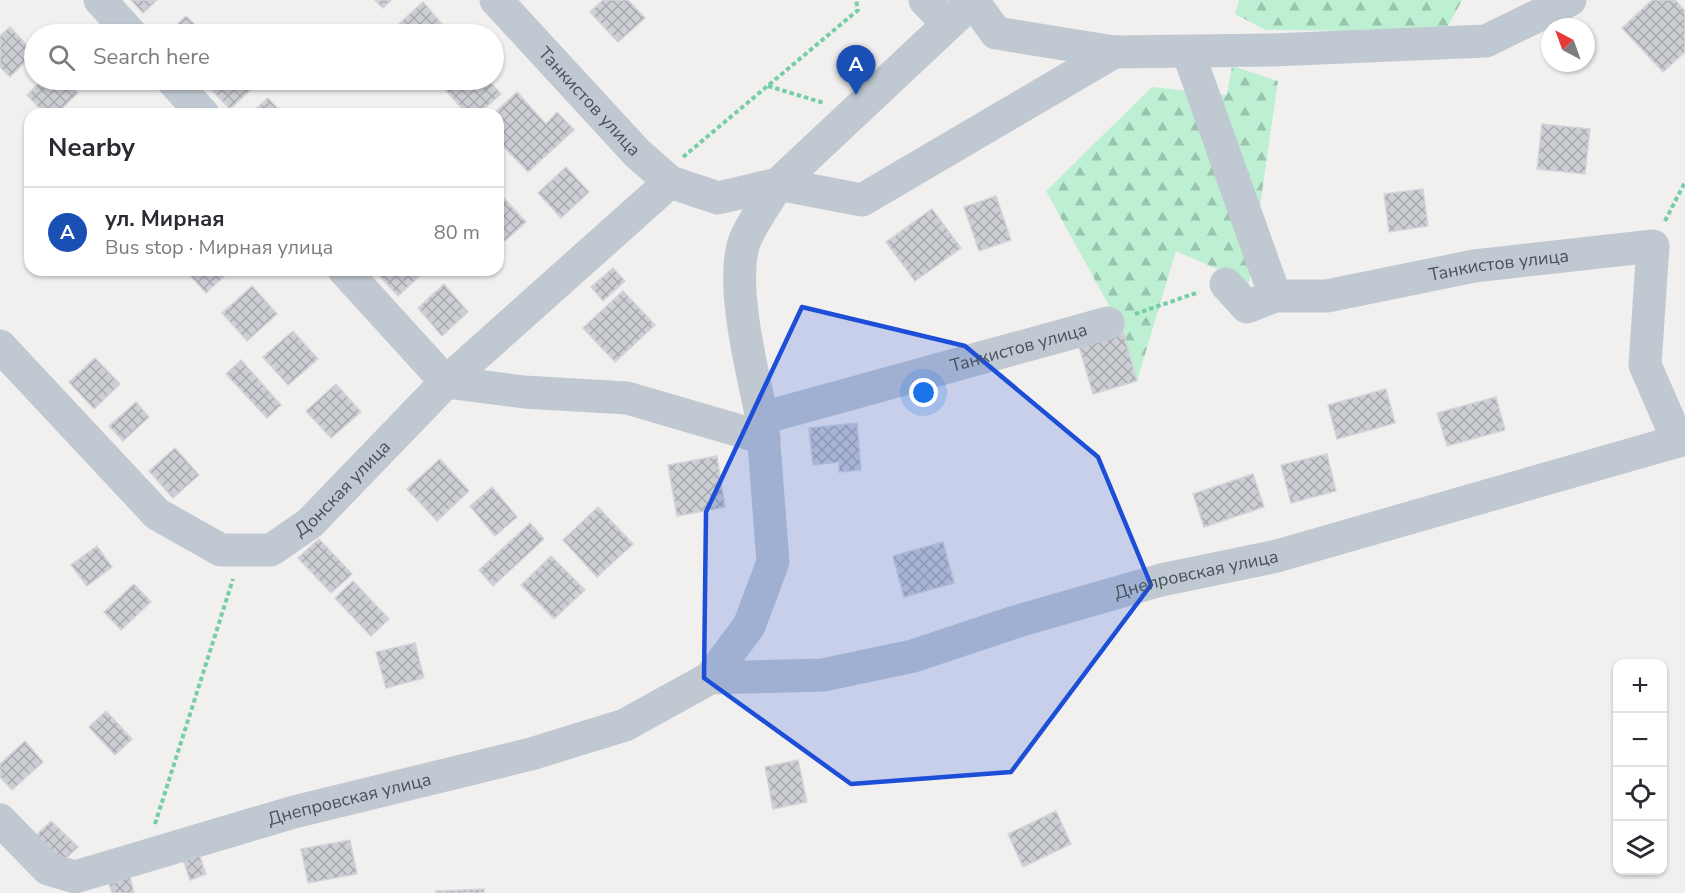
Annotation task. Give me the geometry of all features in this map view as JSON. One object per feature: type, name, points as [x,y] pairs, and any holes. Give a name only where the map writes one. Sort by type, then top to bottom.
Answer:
[{"type":"street","points":[[100,0],[122,24]]},
{"type":"street","name":"Танкистов улица","points":[[496,0],[637,153],[666,179],[718,198],[778,184]]},
{"type":"street","points":[[925,0],[947,23]]},
{"type":"street","points":[[349,276],[446,382],[524,392],[627,399],[763,428],[749,358],[739,270],[745,240],[778,184],[973,0],[996,33],[1114,52],[1188,52],[1486,40],[1570,0]]},
{"type":"street","points":[[778,184],[862,200],[1114,52]]},
{"type":"street","points":[[1188,52],[1275,296]]},
{"type":"street","points":[[181,90],[198,108]]},
{"type":"street","name":"Донская улица","points":[[0,346],[157,514],[221,550],[271,550],[310,524],[446,382],[666,179]]},
{"type":"street","points":[[1653,246],[1645,365],[1682,440]]},
{"type":"street","name":"Танкистов улица","points":[[1226,284],[1247,307],[1275,296],[1327,296],[1474,266],[1653,246]]},
{"type":"street","name":"Танкистов улица","points":[[763,428],[1108,323]]},
{"type":"street","name":"Днепровская улица","points":[[0,820],[51,881],[75,877],[294,812],[531,754],[625,724],[710,678],[749,626],[773,562],[763,428]]},
{"type":"street","name":"Днепровская улица","points":[[710,678],[823,675],[913,656],[1015,622],[1139,587],[1277,556],[1682,440]]},
{"type":"path","points":[[666,179],[767,86],[858,10],[856,0]]},
{"type":"path","points":[[767,86],[856,112]]},
{"type":"path","points":[[1653,246],[1685,182]]},
{"type":"path","name":"Танкистов улица","points":[[1108,323],[1226,284]]},
{"type":"path","points":[[139,858],[153,829],[242,550]]},
{"type":"highlighted area","points":[[802,307],[965,346],[1098,457],[1151,585],[1011,772],[851,784],[704,678],[706,512]]},
{"type":"green space","points":[[1239,0],[1462,0],[1445,32],[1266,30],[1235,14]]},
{"type":"green space","points":[[1232,66],[1278,81],[1249,283],[1176,251],[1137,381],[1123,331],[1046,191],[1152,87],[1227,95]]},
{"type":"building","points":[[131,0],[157,0],[143,13]]},
{"type":"building","points":[[375,0],[391,0],[383,8]]},
{"type":"building","points":[[603,0],[628,0],[645,18],[618,42],[590,12]]},
{"type":"building","points":[[1652,0],[1675,0],[1685,11],[1685,52],[1663,72],[1622,28]]},
{"type":"building","points":[[423,2],[442,24],[399,24]]},
{"type":"building","points":[[186,16],[194,24],[178,24]]},
{"type":"building","points":[[10,27],[24,42],[24,63],[10,77],[0,67],[0,36]]},
{"type":"building","points":[[32,90],[75,90],[78,93],[62,108],[39,108],[27,95]]},
{"type":"building","points":[[212,90],[251,90],[231,108]]},
{"type":"building","points":[[445,90],[497,90],[501,94],[485,108],[462,108]]},
{"type":"building","points":[[517,92],[546,124],[557,112],[574,130],[528,172],[504,147],[504,108],[500,108]]},
{"type":"building","points":[[268,98],[277,108],[257,108]]},
{"type":"building","points":[[1542,124],[1590,129],[1585,174],[1537,169]]},
{"type":"building","points":[[566,167],[589,192],[561,218],[538,193]]},
{"type":"building","points":[[1423,189],[1428,226],[1389,232],[1384,194]]},
{"type":"building","points":[[996,196],[1011,240],[979,251],[964,207]]},
{"type":"building","points":[[504,198],[526,222],[504,240]]},
{"type":"building","points":[[932,209],[961,248],[915,281],[886,242]]},
{"type":"building","points":[[613,268],[625,281],[603,301],[591,287]]},
{"type":"building","points":[[190,276],[224,276],[206,293]]},
{"type":"building","points":[[380,276],[420,276],[398,296]]},
{"type":"building","points":[[444,284],[468,312],[442,336],[418,308]]},
{"type":"building","points":[[252,286],[277,314],[247,341],[222,313]]},
{"type":"building","points":[[623,291],[655,325],[615,362],[583,328]]},
{"type":"building","points":[[293,331],[318,359],[288,385],[263,357]]},
{"type":"building","points":[[1123,331],[1137,381],[1093,394],[1078,343]]},
{"type":"building","points":[[95,358],[120,384],[94,409],[69,382]]},
{"type":"building","points":[[241,360],[281,405],[267,418],[226,374]]},
{"type":"building","points":[[336,384],[361,412],[331,438],[306,411]]},
{"type":"building","points":[[1386,389],[1395,423],[1337,439],[1328,405]]},
{"type":"building","points":[[1496,397],[1505,430],[1447,446],[1437,413]]},
{"type":"building","points":[[136,402],[149,417],[123,441],[109,426]]},
{"type":"building","points":[[857,423],[861,470],[839,472],[839,462],[813,465],[809,428]]},
{"type":"building","points":[[175,448],[199,475],[173,498],[149,471]]},
{"type":"building","points":[[1327,454],[1336,491],[1291,503],[1281,465]]},
{"type":"building","points":[[717,456],[725,507],[677,516],[668,465]]},
{"type":"building","points":[[440,459],[469,491],[437,521],[407,489]]},
{"type":"building","points":[[1253,474],[1264,507],[1204,527],[1193,494]]},
{"type":"building","points":[[492,487],[517,517],[495,536],[470,506]]},
{"type":"building","points":[[598,507],[633,544],[597,577],[563,540]]},
{"type":"building","points":[[530,523],[544,539],[493,586],[479,570]]},
{"type":"building","points":[[319,539],[352,574],[331,593],[298,558]]},
{"type":"building","points":[[943,542],[954,583],[904,597],[893,556]]},
{"type":"building","points":[[97,546],[112,567],[87,586],[71,565]]},
{"type":"building","points":[[551,556],[585,590],[554,619],[521,585]]},
{"type":"building","points":[[353,581],[389,619],[371,636],[335,598]]},
{"type":"building","points":[[134,584],[151,602],[121,630],[104,612]]},
{"type":"building","points":[[415,643],[424,678],[386,688],[376,652]]},
{"type":"building","points":[[106,711],[132,739],[115,755],[89,727]]},
{"type":"building","points":[[25,741],[43,762],[12,790],[0,777],[0,764]]},
{"type":"building","points":[[798,760],[807,802],[773,809],[765,767]]},
{"type":"building","points":[[1056,811],[1071,844],[1023,867],[1008,834]]},
{"type":"building","points":[[51,821],[78,847],[59,865],[33,838]]},
{"type":"building","points":[[350,840],[357,874],[308,883],[301,849]]},
{"type":"building","points":[[198,851],[206,874],[190,880],[182,857]]},
{"type":"building","points":[[130,877],[134,893],[112,893],[109,884]]},
{"type":"building","points":[[484,889],[484,893],[436,893],[436,891]]},
{"type":"place","name":"ул. Мирная","points":[[856,95]]}]
